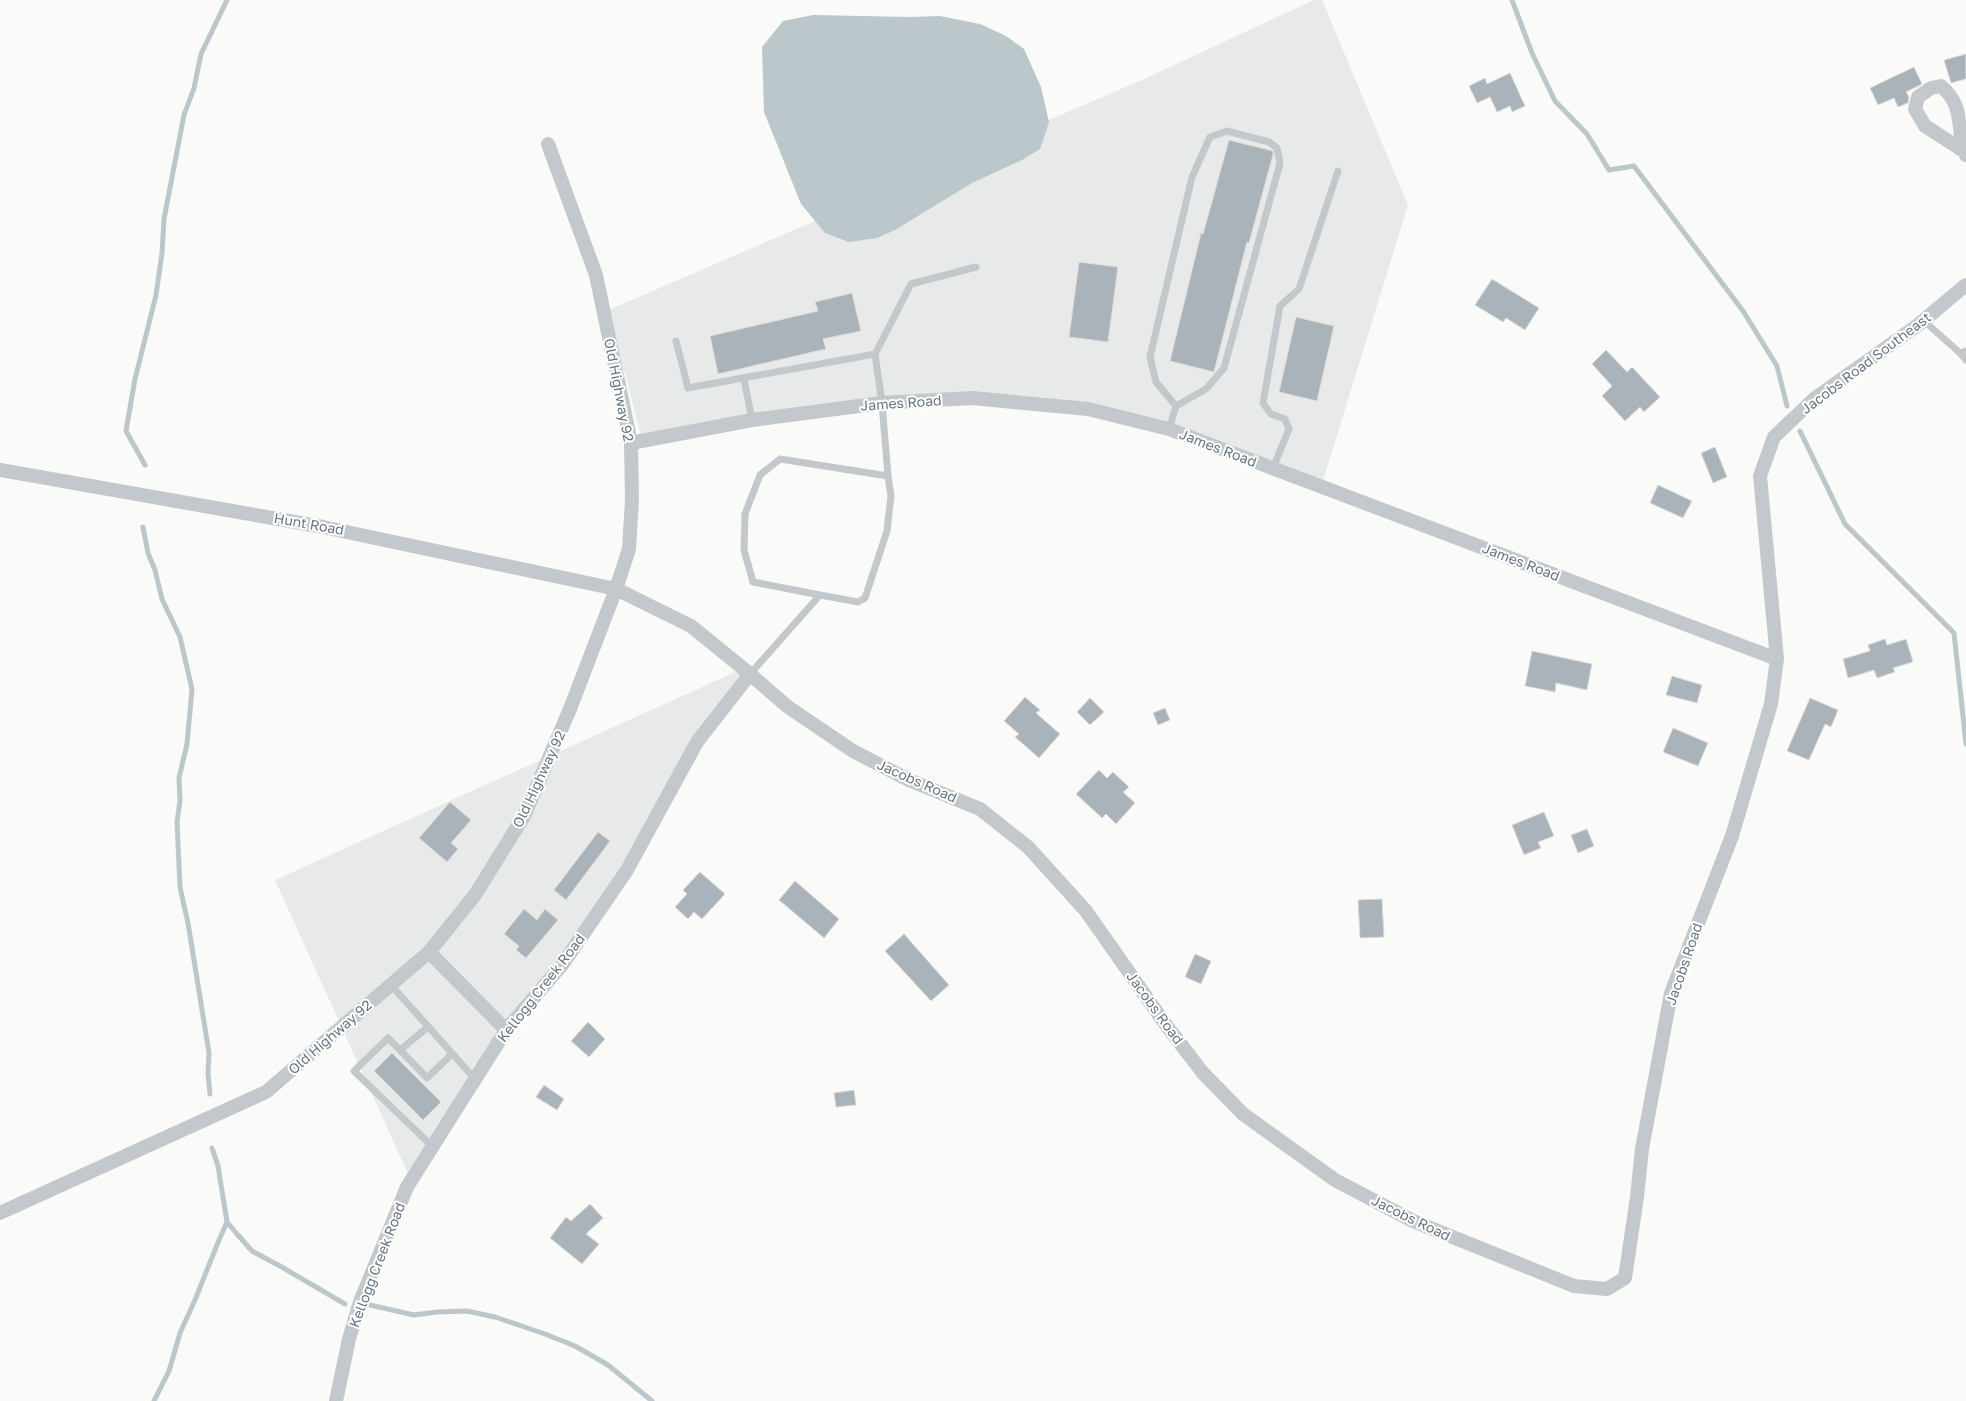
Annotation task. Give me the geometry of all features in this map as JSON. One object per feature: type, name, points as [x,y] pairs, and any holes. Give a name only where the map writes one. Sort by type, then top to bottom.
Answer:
[{"type":"street","points":[[1941,86],[1951,93],[1962,116],[1962,137],[1965,153],[1925,126],[1915,109],[1918,97],[1931,88],[1941,86]]},
{"type":"street","name":"Old Highway 92","points":[[0,1213],[266,1092],[429,952],[475,895],[524,816],[570,709],[616,589],[629,549],[632,499],[631,443],[596,275],[548,144]]},
{"type":"street","name":"Jacobs Road Southeast","points":[[1777,659],[1760,476],[1774,437],[1814,399],[1924,321],[1966,285]]},
{"type":"street","name":"James Road","points":[[631,443],[752,420],[882,403],[972,398],[1088,408],[1169,429],[1777,659]]},
{"type":"street","name":"Hunt Road","points":[[0,470],[323,527],[616,589]]},
{"type":"street","points":[[616,589],[691,626],[750,674]]},
{"type":"street","name":"Jacobs Road","points":[[750,674],[788,707],[853,751],[909,780],[980,809],[1028,848],[1086,910],[1166,1025],[1203,1073],[1249,1119],[1335,1180],[1413,1221],[1574,1286],[1608,1289],[1625,1278],[1637,1197],[1642,1149],[1671,993],[1732,836],[1771,704],[1777,659]]},
{"type":"street","name":"Kellogg Creek Road","points":[[336,1401],[349,1339],[360,1302],[407,1187],[506,1030],[562,965],[627,870],[697,742],[750,674]]},
{"type":"street","points":[[429,952],[506,1030]]},
{"type":"lane","points":[[1169,429],[1176,406],[1206,389],[1224,368],[1280,163],[1277,148],[1269,142],[1227,131],[1210,137],[1192,177],[1150,357],[1156,382],[1176,406]]},
{"type":"lane","points":[[1273,468],[1290,429],[1285,419],[1271,414],[1263,403],[1280,306],[1299,289],[1338,171]]},
{"type":"lane","points":[[888,476],[780,459],[760,475],[744,514],[744,550],[753,582],[858,602],[865,598],[887,531],[891,496],[882,403],[875,354],[911,284],[976,267]]},
{"type":"lane","points":[[1924,321],[1963,352],[1966,360]]},
{"type":"lane","points":[[676,341],[688,388],[875,354]]},
{"type":"lane","points":[[744,378],[752,420]]},
{"type":"lane","points":[[750,674],[820,595]]},
{"type":"lane","points":[[390,985],[476,1079]]},
{"type":"lane","points":[[400,1050],[428,1027]]},
{"type":"lane","points":[[433,1147],[354,1071],[388,1038],[427,1078],[452,1054]]},
{"type":"shaded area","points":[[1314,0],[1322,0],[1408,205],[1322,484],[1062,400],[883,399],[641,436],[625,373],[597,315],[1142,80]]},
{"type":"shaded area","points":[[813,15],[911,17],[940,16],[980,24],[1006,36],[1024,49],[1041,87],[1049,122],[1040,149],[1022,160],[972,183],[895,230],[877,238],[849,242],[825,233],[801,204],[764,112],[762,47],[783,21]]},
{"type":"shaded area","points":[[751,665],[414,1187],[275,880]]},
{"type":"building","points":[[1966,54],[1966,79],[1951,83],[1944,60]]},
{"type":"building","points":[[1914,67],[1922,84],[1906,92],[1909,97],[1908,103],[1898,107],[1894,98],[1878,105],[1870,88]]},
{"type":"building","points":[[1510,73],[1525,106],[1512,112],[1510,106],[1497,112],[1490,97],[1477,103],[1469,86],[1485,78],[1487,84]]},
{"type":"building","points":[[1229,140],[1273,151],[1273,155],[1249,243],[1247,242],[1214,372],[1170,361],[1201,233],[1203,234]]},
{"type":"building","points":[[1079,262],[1118,267],[1108,342],[1069,337]]},
{"type":"building","points":[[1492,279],[1539,308],[1525,330],[1506,318],[1503,322],[1475,305]]},
{"type":"building","points":[[852,293],[861,331],[823,339],[826,349],[718,374],[710,336],[818,311],[815,302]]},
{"type":"building","points":[[1296,317],[1334,326],[1317,401],[1279,392]]},
{"type":"building","points":[[1606,350],[1627,372],[1632,367],[1660,397],[1644,412],[1640,407],[1625,421],[1602,396],[1612,386],[1592,364]]},
{"type":"building","points":[[1715,447],[1727,477],[1713,483],[1701,453]]},
{"type":"building","points":[[1658,485],[1692,501],[1683,518],[1650,503]]},
{"type":"building","points":[[1885,639],[1887,645],[1906,639],[1913,662],[1893,668],[1895,672],[1877,678],[1874,670],[1848,678],[1843,659],[1870,651],[1868,645]]},
{"type":"building","points":[[1532,651],[1592,664],[1587,690],[1556,683],[1555,692],[1525,686]]},
{"type":"building","points":[[1672,676],[1702,685],[1697,703],[1666,695]]},
{"type":"building","points":[[1025,697],[1040,710],[1036,713],[1060,734],[1039,758],[1015,737],[1019,734],[1004,721]]},
{"type":"building","points":[[1090,698],[1104,712],[1090,725],[1077,712]]},
{"type":"building","points":[[1810,698],[1838,710],[1831,727],[1825,724],[1809,760],[1787,751]]},
{"type":"building","points":[[1165,708],[1170,720],[1158,725],[1153,713]]},
{"type":"building","points":[[1673,728],[1708,743],[1698,766],[1663,752]]},
{"type":"building","points":[[1099,770],[1107,778],[1113,772],[1129,787],[1123,792],[1135,803],[1116,824],[1106,814],[1102,818],[1076,794]]},
{"type":"building","points":[[450,802],[471,820],[451,843],[458,849],[447,862],[419,838]]},
{"type":"building","points":[[1544,812],[1554,836],[1538,842],[1541,848],[1524,855],[1512,825]]},
{"type":"building","points":[[1587,829],[1594,846],[1578,853],[1571,835]]},
{"type":"building","points":[[598,832],[610,841],[566,900],[554,890]]},
{"type":"building","points":[[700,872],[725,894],[702,919],[694,912],[688,919],[675,907],[687,894],[683,890]]},
{"type":"building","points":[[795,881],[839,919],[824,938],[779,900]]},
{"type":"building","points":[[1382,899],[1384,937],[1360,938],[1358,900]]},
{"type":"building","points":[[524,909],[537,920],[545,909],[558,920],[526,958],[516,950],[519,946],[504,934]]},
{"type":"building","points":[[904,934],[949,985],[931,1001],[885,951]]},
{"type":"building","points":[[1195,954],[1211,961],[1201,984],[1185,977]]},
{"type":"building","points":[[588,1022],[605,1039],[589,1057],[571,1041]]},
{"type":"building","points":[[392,1053],[441,1102],[423,1120],[374,1071]]},
{"type":"building","points":[[544,1085],[564,1099],[557,1110],[536,1097]]},
{"type":"building","points":[[854,1090],[856,1105],[836,1107],[834,1093]]},
{"type":"building","points":[[590,1204],[603,1218],[586,1234],[599,1244],[582,1264],[550,1238],[566,1217],[571,1221]]},
{"type":"waterway","points":[[145,465],[126,431],[135,379],[156,295],[162,253],[164,219],[184,115],[194,88],[201,54],[227,0]]},
{"type":"waterway","points":[[1512,0],[1532,53],[1555,101],[1587,134],[1609,170],[1634,166],[1743,311],[1777,366],[1787,406]]},
{"type":"waterway","points":[[1800,431],[1845,524],[1954,633],[1966,744]]},
{"type":"waterway","points":[[143,527],[148,553],[155,570],[162,599],[180,637],[192,689],[187,744],[179,778],[180,801],[177,822],[180,887],[188,923],[209,1053],[208,1073],[210,1094]]},
{"type":"waterway","points":[[212,1148],[218,1166],[227,1222],[237,1234],[252,1251],[345,1304]]},
{"type":"waterway","points":[[154,1401],[169,1371],[180,1333],[227,1222]]},
{"type":"waterway","points":[[370,1305],[414,1315],[437,1312],[467,1311],[495,1317],[545,1334],[575,1346],[608,1365],[652,1401]]}]
